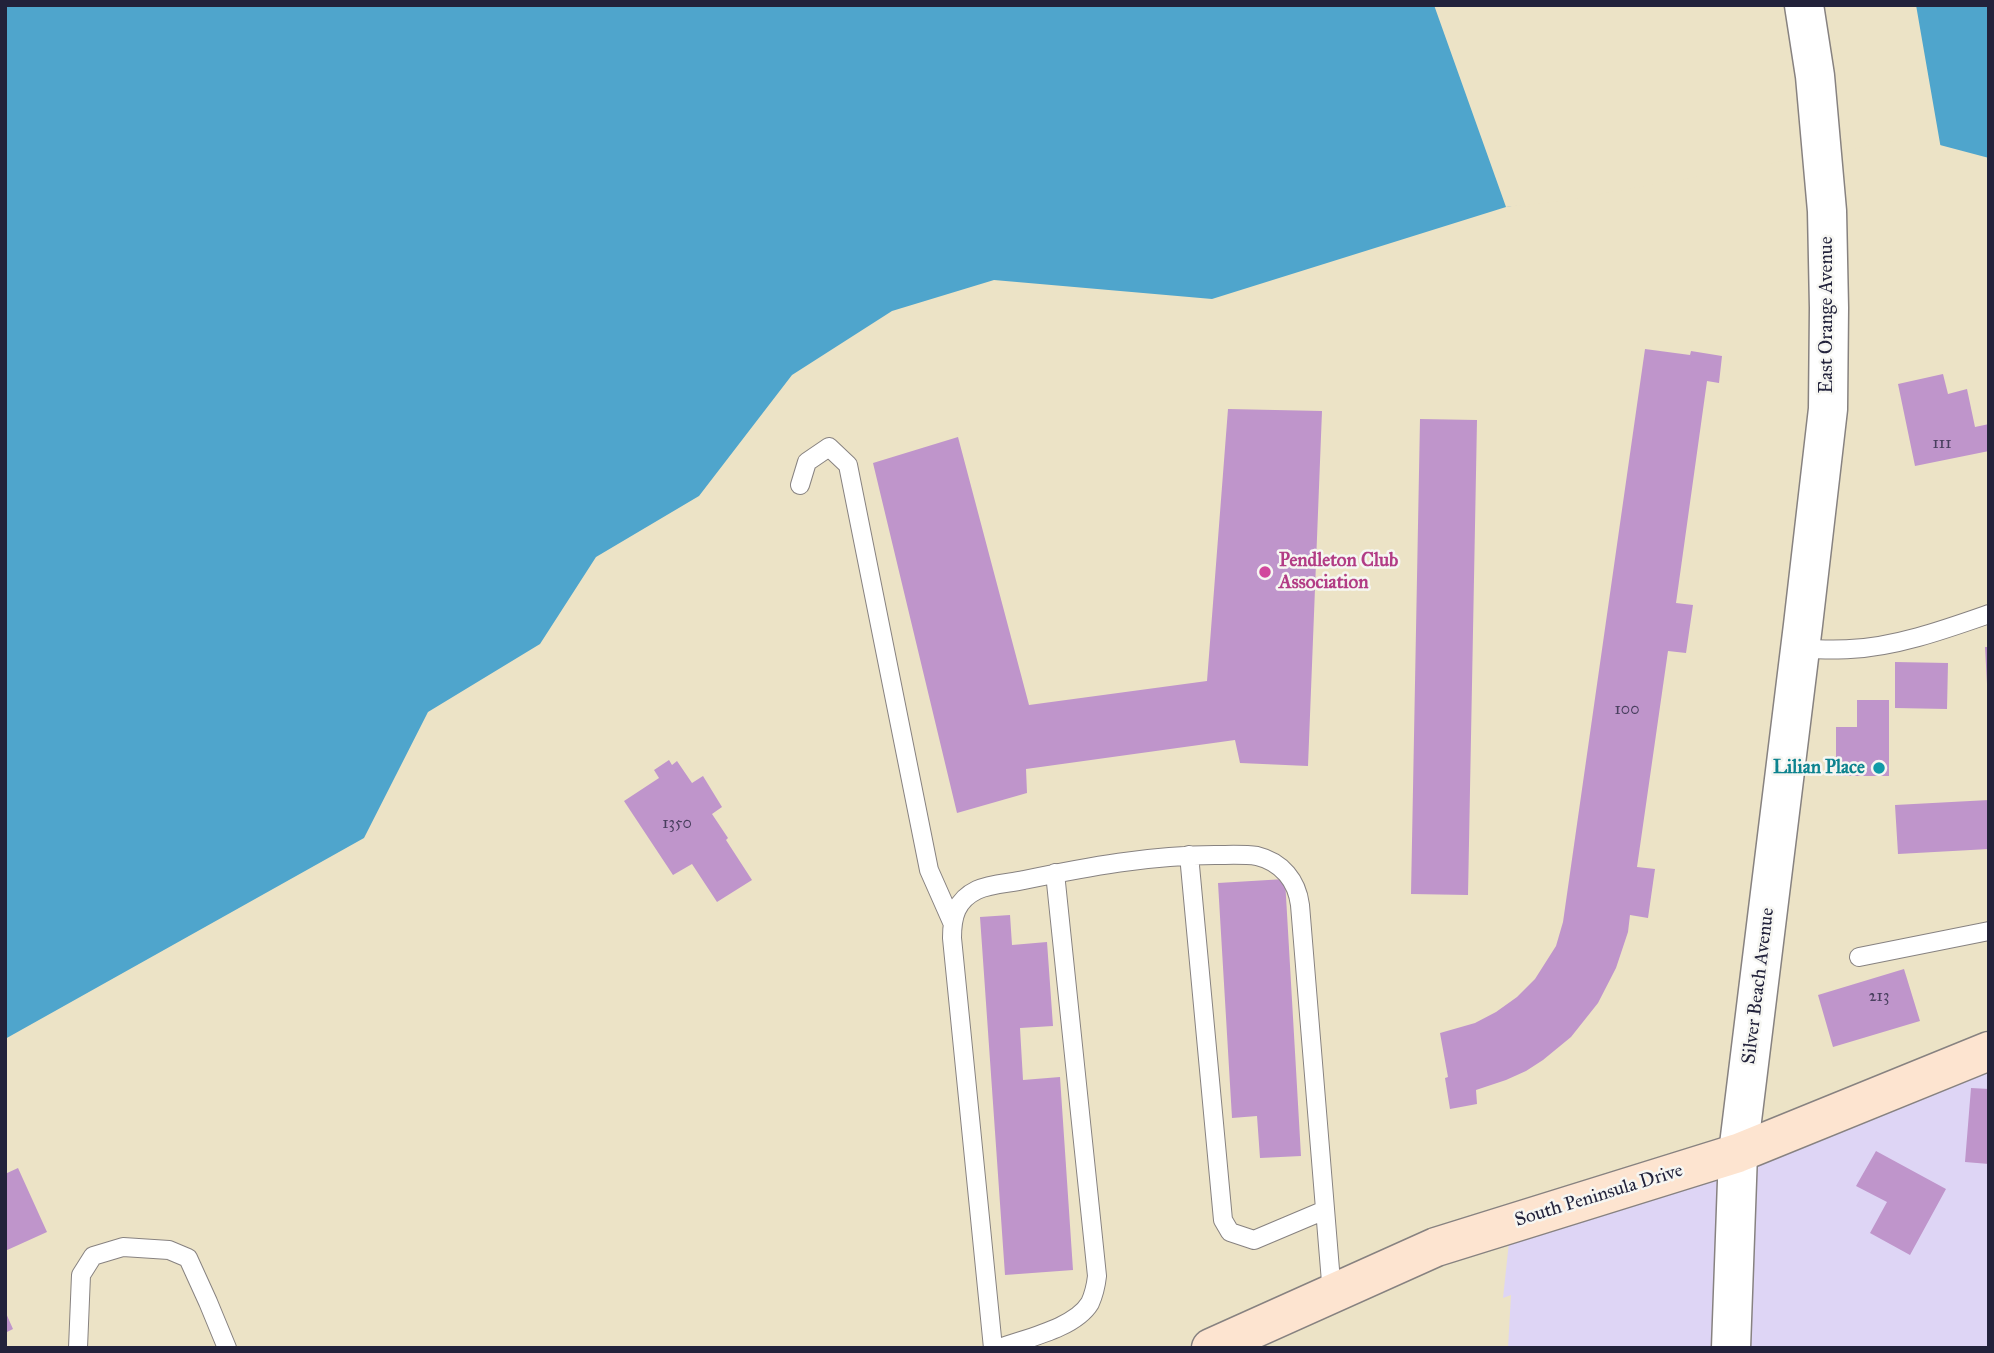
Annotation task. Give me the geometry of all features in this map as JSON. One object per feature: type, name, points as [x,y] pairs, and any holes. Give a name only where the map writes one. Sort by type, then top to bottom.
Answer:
[{"type":"main road","name":"South Peninsula Drive","points":[[1211,1348],[1436,1247],[1738,1153],[1989,1051]]},
{"type":"street","name":"East Orange Avenue","points":[[1802,637],[1828,409],[1829,308],[1826,198],[1815,76],[1804,5]]},
{"type":"street","name":"Silver Beach Avenue","points":[[1731,1348],[1738,1153],[1802,637]]},
{"type":"lane","points":[[800,485],[807,462],[829,447],[848,465],[929,870],[952,922],[993,1348]]},
{"type":"lane","points":[[1802,637],[1852,649],[1938,632],[1989,614]]},
{"type":"lane","points":[[952,922],[956,908],[978,890],[1117,862],[1189,855],[1257,856],[1282,869],[1292,878],[1298,891],[1332,1294]]},
{"type":"lane","points":[[1189,855],[1223,1220],[1230,1232],[1254,1240],[1325,1210]]},
{"type":"lane","points":[[1000,1348],[1066,1324],[1089,1305],[1097,1276],[1055,873]]},
{"type":"lane","points":[[1858,957],[1989,931]]},
{"type":"lane","points":[[78,1348],[80,1275],[93,1256],[123,1247],[169,1250],[188,1258],[227,1348]]},
{"type":"shaded area","points":[[1989,1070],[1989,1348],[1750,1348],[1756,1165]]},
{"type":"shaded area","points":[[1718,1177],[1712,1348],[1508,1348],[1511,1295],[1503,1298],[1509,1242]]},
{"type":"water","points":[[5,5],[1989,5],[1989,158],[1906,136],[1506,207],[1212,299],[994,280],[892,311],[792,375],[699,496],[596,557],[540,644],[428,712],[364,838],[5,1039]]},
{"type":"pier","points":[[1434,5],[1916,5],[1941,149],[1906,139],[1562,201],[1506,207]]},
{"type":"building","points":[[1645,349],[1690,355],[1691,351],[1722,356],[1719,383],[1707,381],[1676,603],[1693,605],[1686,653],[1668,651],[1637,867],[1655,869],[1648,918],[1630,915],[1628,932],[1616,968],[1598,1003],[1571,1037],[1526,1071],[1476,1090],[1477,1104],[1450,1109],[1445,1078],[1448,1077],[1440,1033],[1475,1023],[1517,997],[1535,979],[1556,946],[1563,922]]},
{"type":"building","points":[[1943,374],[1948,394],[1967,389],[1975,427],[1989,424],[1989,451],[1915,466],[1898,384]]},
{"type":"building","name":"Pendleton Club Association","points":[[1228,409],[1322,411],[1308,766],[1240,763],[1235,740],[1026,769],[1027,793],[957,813],[873,463],[958,437],[1029,705],[1207,681]]},
{"type":"building","points":[[1420,419],[1477,420],[1468,895],[1411,894]]},
{"type":"building","points":[[1985,647],[1989,647],[1989,684],[1987,684]]},
{"type":"building","points":[[1895,662],[1948,663],[1947,709],[1895,708]]},
{"type":"building","points":[[1857,700],[1889,700],[1889,776],[1836,776],[1836,727],[1857,727]]},
{"type":"building","points":[[669,760],[672,765],[677,761],[692,783],[703,776],[722,807],[712,814],[752,880],[717,902],[692,864],[673,875],[624,801],[659,778],[654,770]]},
{"type":"building","points":[[1989,800],[1989,849],[1898,854],[1895,805]]},
{"type":"building","points":[[1285,879],[1301,1156],[1260,1158],[1257,1116],[1232,1118],[1218,883]]},
{"type":"building","points":[[1010,915],[1012,945],[1047,942],[1053,1026],[1020,1028],[1023,1080],[1060,1077],[1073,1270],[1005,1275],[980,917]]},
{"type":"building","points":[[1904,969],[1920,1021],[1833,1047],[1818,995]]},
{"type":"building","points":[[1971,1088],[1989,1089],[1989,1164],[1965,1162]]},
{"type":"building","points":[[1876,1151],[1946,1189],[1910,1255],[1870,1233],[1887,1202],[1856,1186]]},
{"type":"building","points":[[18,1168],[47,1232],[5,1251],[5,1174]]},
{"type":"building","points":[[5,1311],[13,1329],[5,1333]]},
{"type":"place","name":"Pendleton Club Association","points":[[1265,572]]},
{"type":"place","name":"Lilian Place","points":[[1879,768]]}]
